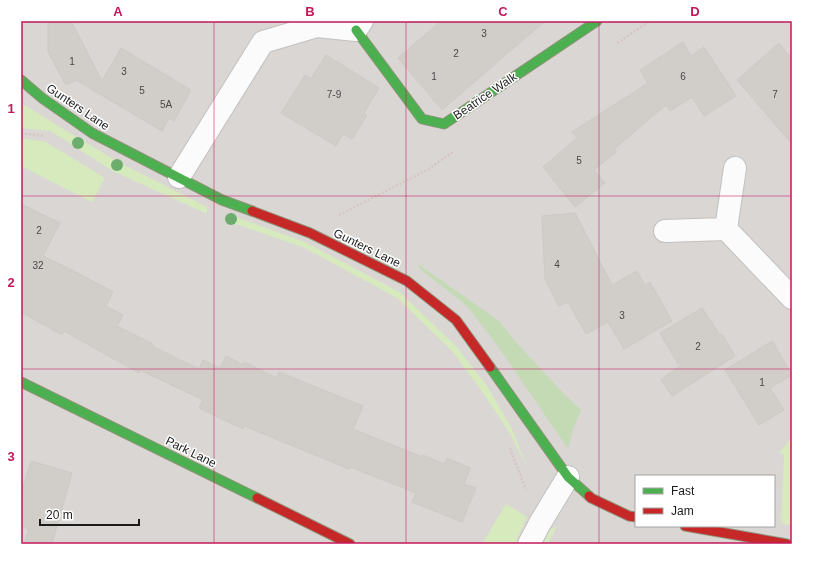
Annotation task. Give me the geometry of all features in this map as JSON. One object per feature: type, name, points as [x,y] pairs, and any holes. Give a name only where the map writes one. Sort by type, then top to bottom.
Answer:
[{"type":"street","name":"Beatrice Walk","points":[[179,177],[263,42],[317,26],[359,25],[422,119],[444,124],[597,21]]},
{"type":"street","name":"Gunters Lane","points":[[21,80],[42,98],[92,133],[222,200],[310,233],[407,281],[456,320],[568,477],[591,498],[629,516],[635,517]]},
{"type":"street","points":[[726,228],[735,168]]},
{"type":"street","points":[[665,231],[726,228],[792,298]]},
{"type":"street","name":"Park Lane","points":[[21,382],[350,544]]},
{"type":"street","points":[[529,544],[568,477]]},
{"type":"street","points":[[691,527],[787,544]]},
{"type":"path","points":[[21,133],[47,136]]},
{"type":"path","points":[[509,446],[540,524]]},
{"type":"shaded area","points":[[21,21],[792,21],[792,544],[21,544]]},
{"type":"green space","points":[[21,103],[118,162],[207,207],[207,214],[113,171],[50,131],[21,128]]},
{"type":"green space","points":[[21,138],[46,142],[105,178],[92,202],[21,166]]},
{"type":"green space","points":[[228,214],[307,243],[401,293],[456,346],[487,386],[512,429],[527,467],[508,430],[452,351],[397,298],[305,248],[224,220]]},
{"type":"green space","points":[[418,264],[499,321],[515,341],[563,393],[581,410],[573,430],[568,449],[500,349],[467,306],[420,269]]},
{"type":"green space","points":[[792,437],[792,526],[781,523],[784,455],[779,453]]},
{"type":"green space","points":[[506,504],[527,517],[515,544],[482,544]]},
{"type":"green space","points":[[557,526],[548,544],[543,544],[551,529]]},
{"type":"building","points":[[48,21],[71,21],[102,81],[121,48],[191,90],[174,121],[169,118],[162,131],[76,80],[66,85],[48,52]]},
{"type":"building","points":[[441,21],[545,21],[442,110],[398,58]]},
{"type":"building","points":[[683,42],[691,56],[704,47],[736,96],[704,116],[692,97],[670,111],[666,105],[614,149],[616,152],[594,170],[605,183],[575,207],[543,167],[577,138],[572,132],[648,83],[640,70]]},
{"type":"building","points":[[779,43],[792,59],[792,144],[737,80]]},
{"type":"building","points":[[326,55],[379,88],[364,113],[367,115],[352,139],[343,134],[336,146],[281,113],[305,75],[311,79]]},
{"type":"building","points":[[21,204],[60,223],[43,256],[113,292],[106,306],[123,315],[117,326],[153,344],[152,346],[199,369],[203,360],[220,368],[226,356],[243,365],[244,362],[277,378],[279,372],[363,406],[353,429],[422,457],[423,455],[444,464],[447,458],[470,468],[464,484],[476,488],[462,522],[412,502],[416,493],[350,467],[349,469],[244,426],[243,429],[199,408],[203,400],[140,370],[139,373],[64,331],[62,335],[21,312]]},
{"type":"building","points":[[575,213],[612,285],[637,271],[645,285],[650,282],[672,321],[624,349],[608,322],[586,334],[568,302],[559,306],[545,279],[542,216]]},
{"type":"building","points":[[702,308],[720,335],[722,334],[735,356],[672,396],[661,380],[682,364],[681,362],[678,364],[660,333]]},
{"type":"building","points":[[772,341],[792,375],[770,388],[784,410],[759,425],[725,370]]},
{"type":"building","points":[[31,461],[72,473],[52,544],[24,544],[29,529],[21,526],[21,493]]},
{"type":"traffic: fast","points":[[356,30],[422,119],[444,124],[597,21]]},
{"type":"traffic: fast","points":[[21,80],[42,98],[92,133],[222,200],[252,211]]},
{"type":"traffic: fast","points":[[490,367],[568,477],[589,496]]},
{"type":"traffic: fast","points":[[21,382],[257,498]]},
{"type":"traffic: jam","points":[[252,211],[310,233],[407,281],[456,320],[490,367]]},
{"type":"traffic: jam","points":[[589,496],[629,516],[635,517]]},
{"type":"traffic: jam","points":[[257,498],[350,544]]},
{"type":"traffic: jam","points":[[691,527],[787,544]]}]
